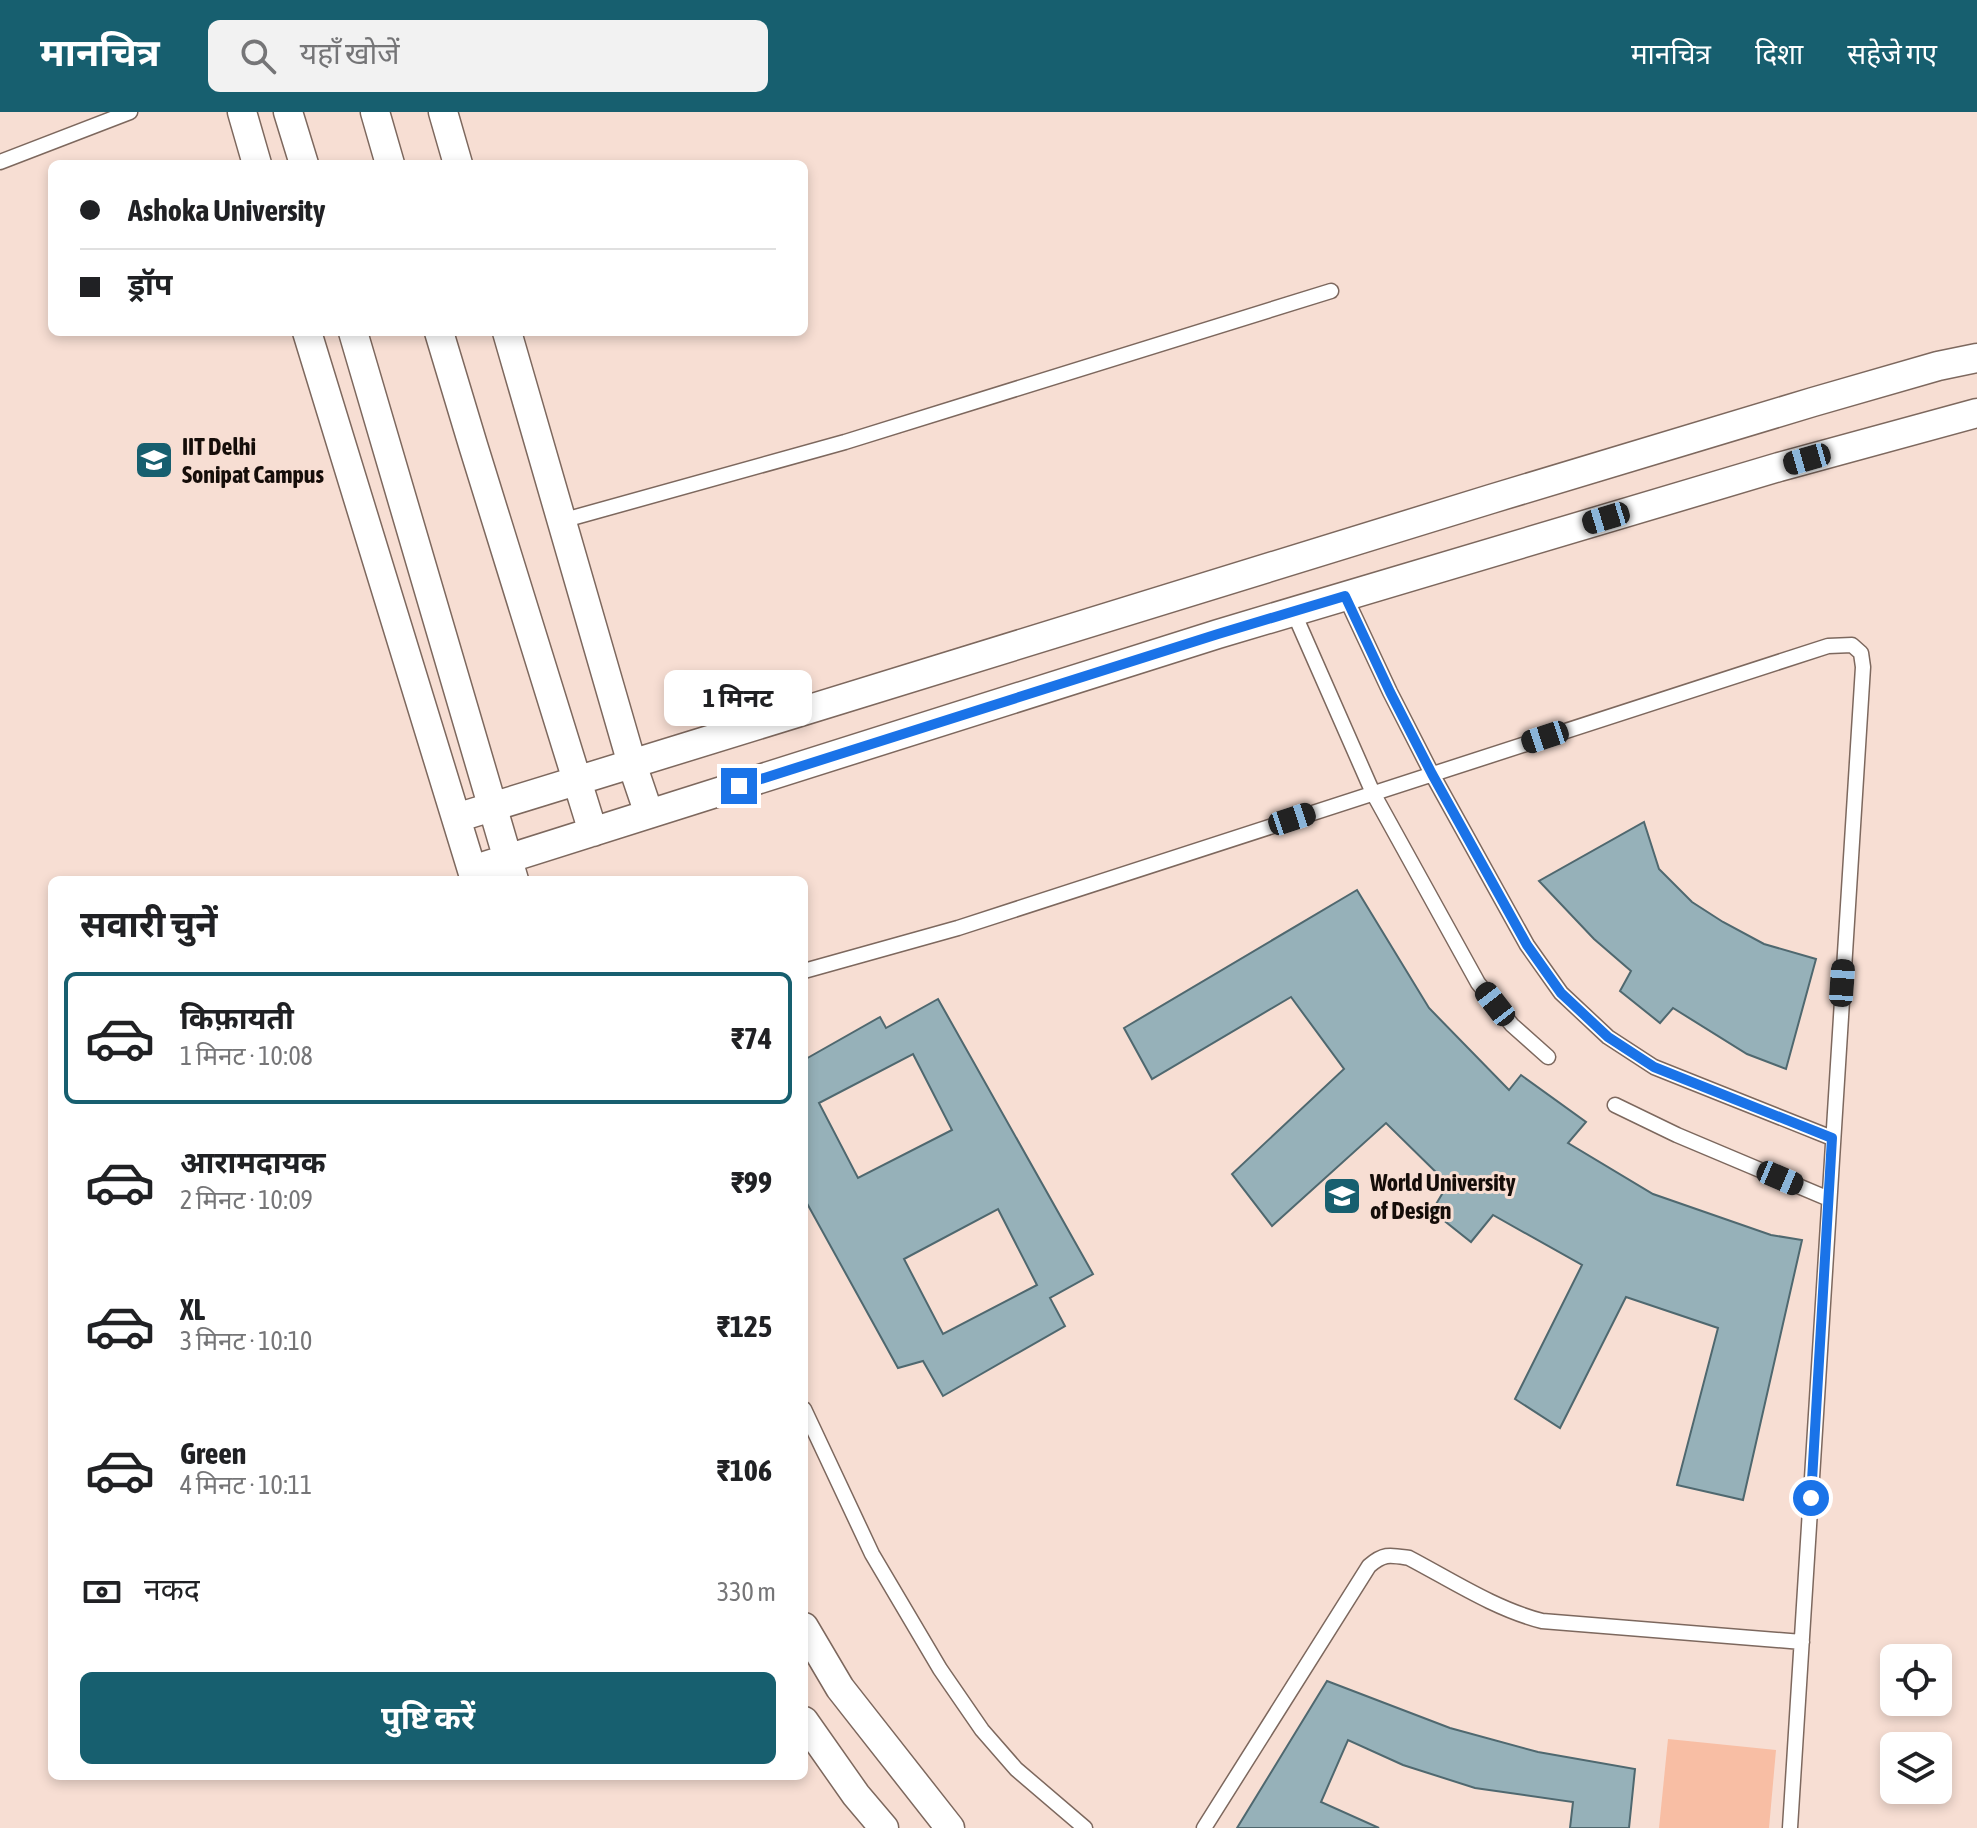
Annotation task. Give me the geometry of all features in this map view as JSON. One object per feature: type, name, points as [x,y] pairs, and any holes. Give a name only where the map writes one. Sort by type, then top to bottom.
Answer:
[{"type":"street","points":[[242,112],[256,160]]},
{"type":"street","points":[[288,112],[303,160]]},
{"type":"street","points":[[375,112],[389,160]]},
{"type":"street","points":[[443,112],[457,160]]},
{"type":"street","points":[[308,336],[473,875],[511,869],[593,832],[1293,611],[1793,463],[1977,413]]},
{"type":"street","points":[[354,336],[511,869]]},
{"type":"street","points":[[440,336],[593,832]]},
{"type":"street","points":[[508,336],[649,814]]},
{"type":"street","points":[[456,818],[1740,424],[1938,366],[1977,358]]},
{"type":"street","points":[[808,1634],[840,1688],[950,1828]]},
{"type":"street","points":[[808,1727],[856,1795],[884,1828]]},
{"type":"lane","points":[[0,162],[126,113]]},
{"type":"lane","points":[[561,521],[845,442],[1331,291]]},
{"type":"lane","points":[[1345,596],[1432,774],[1527,945],[1561,993],[1608,1037],[1654,1067],[1832,1138]]},
{"type":"lane","points":[[1293,611],[1373,793],[1478,983],[1512,1025],[1548,1057]]},
{"type":"lane","points":[[808,970],[958,928],[1828,646],[1852,645],[1861,653],[1863,667],[1790,1828]]},
{"type":"lane","points":[[1615,1105],[1677,1135],[1829,1199]]},
{"type":"lane","points":[[808,1418],[872,1554],[940,1669],[982,1730],[1016,1769],[1085,1828]]},
{"type":"lane","points":[[1204,1828],[1369,1566],[1380,1557],[1409,1558],[1504,1608],[1542,1621],[1802,1642]]},
{"type":"shaded area","points":[[1668,1739],[1776,1750],[1769,1828],[1659,1828]]},
{"type":"building","points":[[1644,822],[1659,869],[1692,902],[1764,944],[1816,959],[1786,1069],[1747,1054],[1673,1008],[1660,1023],[1620,991],[1631,971],[1594,939],[1539,881]]},
{"type":"building","points":[[1357,890],[1429,1008],[1509,1090],[1521,1075],[1586,1122],[1568,1143],[1653,1194],[1771,1235],[1802,1240],[1743,1500],[1677,1485],[1718,1328],[1626,1297],[1560,1428],[1515,1399],[1582,1265],[1493,1215],[1471,1242],[1432,1211],[1448,1184],[1386,1123],[1272,1226],[1232,1174],[1344,1069],[1291,997],[1152,1079],[1124,1028]]},
{"type":"building","points":[[938,999],[1093,1274],[1050,1298],[1065,1326],[943,1396],[923,1361],[898,1368],[808,1205],[808,1058],[880,1017],[886,1028]],"holes":[[[913,1054],[952,1130],[858,1178],[819,1103]],[[998,1209],[1037,1285],[943,1334],[904,1259]]]},
{"type":"building","points":[[1327,1681],[1450,1728],[1538,1752],[1635,1769],[1629,1828],[1570,1828],[1573,1802],[1475,1788],[1403,1765],[1348,1740],[1321,1802],[1379,1828],[1237,1828]]},
{"type":"place","name":"IIT Delhi Sonipat Campus","points":[[154,460]]},
{"type":"place","name":"World University of Design","points":[[1342,1196]]},
{"type":"route","points":[[739,786],[1345,596],[1432,774],[1527,945],[1561,993],[1608,1037],[1654,1067],[1832,1138],[1811,1498]]}]
